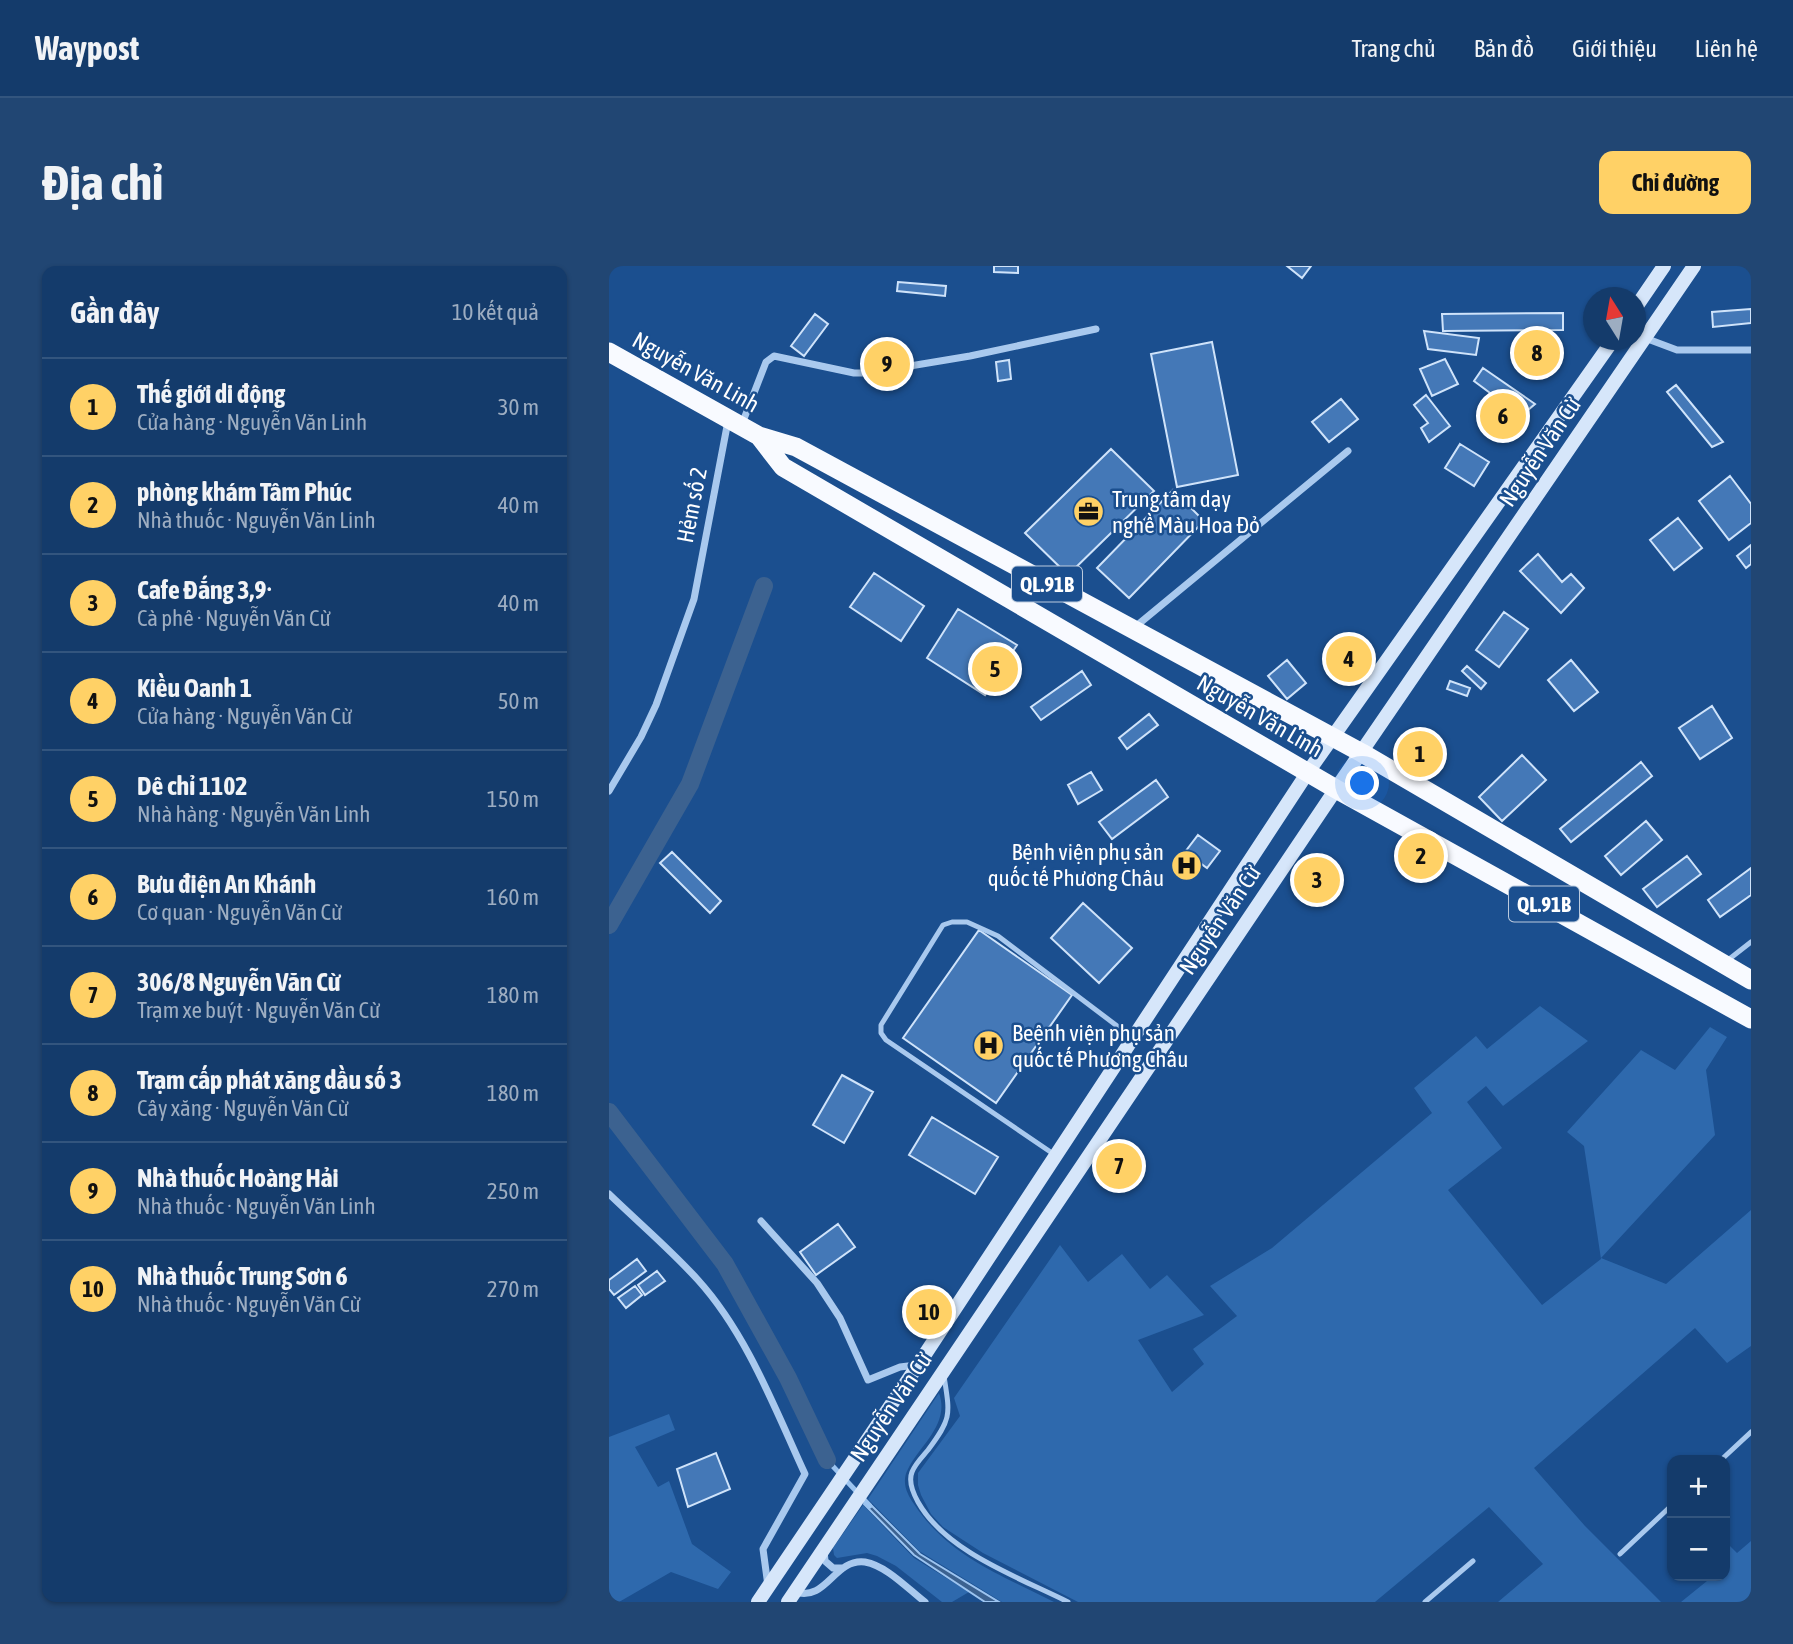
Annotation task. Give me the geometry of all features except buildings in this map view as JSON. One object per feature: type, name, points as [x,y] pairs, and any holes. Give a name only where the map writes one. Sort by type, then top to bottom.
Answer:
[{"type":"highway","name":"Nguyễn Văn Linh","points":[[609,352],[759,436],[796,446],[1333,737],[1751,980]]},
{"type":"highway","name":"Nguyễn Văn Linh","points":[[759,436],[783,467],[1336,789],[1751,1020]]},
{"type":"main road","points":[[1646,292],[1664,266]]},
{"type":"main road","name":"Nguyễn Văn Cừ","points":[[1646,337],[1694,266]]},
{"type":"main road","name":"Nguyễn Văn Cừ","points":[[758,1602],[918,1365],[1308,772],[1606,350]]},
{"type":"main road","name":"Nguyễn Văn Cừ","points":[[791,1597],[1336,789],[1637,350]]},
{"type":"main road","points":[[995,1247],[1017,1260]]},
{"type":"street","name":"Hẻm số 2","points":[[609,790],[641,737],[656,705],[694,599],[735,422],[766,362],[774,356],[842,371],[868,373],[970,356],[1096,329]]},
{"type":"street","points":[[1646,338],[1677,350],[1751,350]]},
{"type":"street","points":[[1132,630],[1348,451]]},
{"type":"street","points":[[609,1194],[699,1281],[717,1305],[738,1337],[768,1393],[805,1474],[762,1549],[768,1586]]},
{"type":"street","points":[[761,1221],[817,1283],[840,1318],[868,1380],[900,1367],[918,1365]]},
{"type":"street","points":[[824,1548],[825,1561],[833,1568],[843,1568]]},
{"type":"street","points":[[791,1597],[818,1594],[826,1589],[843,1568],[851,1563],[862,1562],[886,1572],[925,1602]]},
{"type":"lane","points":[[1055,1156],[922,1067],[886,1040],[881,1033],[881,1025],[943,925],[967,922],[998,936],[1133,1038]]},
{"type":"lane","points":[[1723,964],[1751,942]]},
{"type":"lane","points":[[943,1369],[949,1408],[948,1420],[912,1471],[912,1492],[925,1515],[954,1541],[979,1558],[1068,1602]]},
{"type":"lane","points":[[1726,1455],[1751,1432]]},
{"type":"lane","points":[[1620,1554],[1667,1511]]},
{"type":"lane","points":[[1425,1602],[1473,1561]]},
{"type":"shaded area","points":[[1540,1006],[1588,1041],[1503,1106],[1486,1086],[1467,1102],[1502,1148],[1448,1190],[1542,1305],[1601,1259],[1584,1146],[1567,1132],[1641,1050],[1675,1070],[1710,1027],[1727,1037],[1706,1070],[1715,1135],[1601,1258],[1666,1284],[1751,1210],[1751,1346],[1727,1363],[1695,1328],[1534,1468],[1585,1526],[1661,1602],[1498,1602],[1543,1564],[1489,1507],[1375,1602],[1078,1602],[983,1553],[943,1527],[931,1514],[921,1495],[918,1473],[960,1416],[954,1398],[1060,1245],[1088,1282],[1122,1254],[1150,1289],[1167,1275],[1204,1315],[1138,1340],[1172,1392],[1204,1364],[1193,1349],[1237,1316],[1210,1286],[1272,1248],[1432,1113],[1414,1088],[1476,1036],[1487,1049]]},
{"type":"shaded area","points":[[939,1393],[941,1414],[937,1424],[906,1474],[905,1483],[909,1496],[928,1522],[959,1551],[995,1573],[1054,1602],[1002,1602],[919,1551],[868,1499]]},
{"type":"shaded area","points":[[669,1414],[675,1430],[635,1447],[658,1487],[669,1481],[692,1544],[731,1572],[718,1589],[671,1572],[619,1602],[609,1602],[609,1437]]},
{"type":"shaded area","points":[[866,1500],[920,1554],[999,1602],[985,1602],[914,1555],[864,1504]]},
{"type":"shaded area","points":[[863,1505],[914,1558],[969,1592],[952,1602],[942,1602],[896,1566],[877,1556],[867,1553],[837,1558],[833,1548]]},
{"type":"shaded area","points":[[1751,1541],[1751,1602],[1681,1602],[1707,1581],[1730,1581],[1730,1546],[1737,1553]]},
{"type":"waterway","points":[[609,925],[690,784],[764,586]]},
{"type":"waterway","points":[[609,1112],[725,1264],[788,1378],[827,1460]]},
{"type":"waterway","points":[[827,1460],[870,1506]]},
{"type":"place","name":"Trạm cấp phát xăng dầu số 3","points":[[1537,353]]},
{"type":"place","name":"Nhà thuốc Hoàng Hải","points":[[887,364]]},
{"type":"place","name":"Bưu điện An Khánh","points":[[1503,416]]},
{"type":"place","name":"Trung tâm dạy nghề Màu Hoa Đỏ","points":[[1089,512]]},
{"type":"place","name":"Kiều Oanh 1","points":[[1349,659]]},
{"type":"place","name":"Dê chỉ 1102","points":[[995,669]]},
{"type":"place","name":"Thế giới di động","points":[[1420,754]]},
{"type":"place","name":"phòng khám Tâm Phúc","points":[[1421,856]]},
{"type":"place","name":"Bệnh viện phụ sản quốc tế Phương Châu","points":[[1187,865]]},
{"type":"place","name":"Cafe Đắng 3,9·","points":[[1317,880]]},
{"type":"place","name":"Beệnh viện phụ sản quốc tế Phương Châu","points":[[989,1046]]},
{"type":"place","name":"306/8 Nguyễn Văn Cừ","points":[[1119,1166]]},
{"type":"place","name":"Nhà thuốc Trung Sơn 6","points":[[929,1312]]}]
